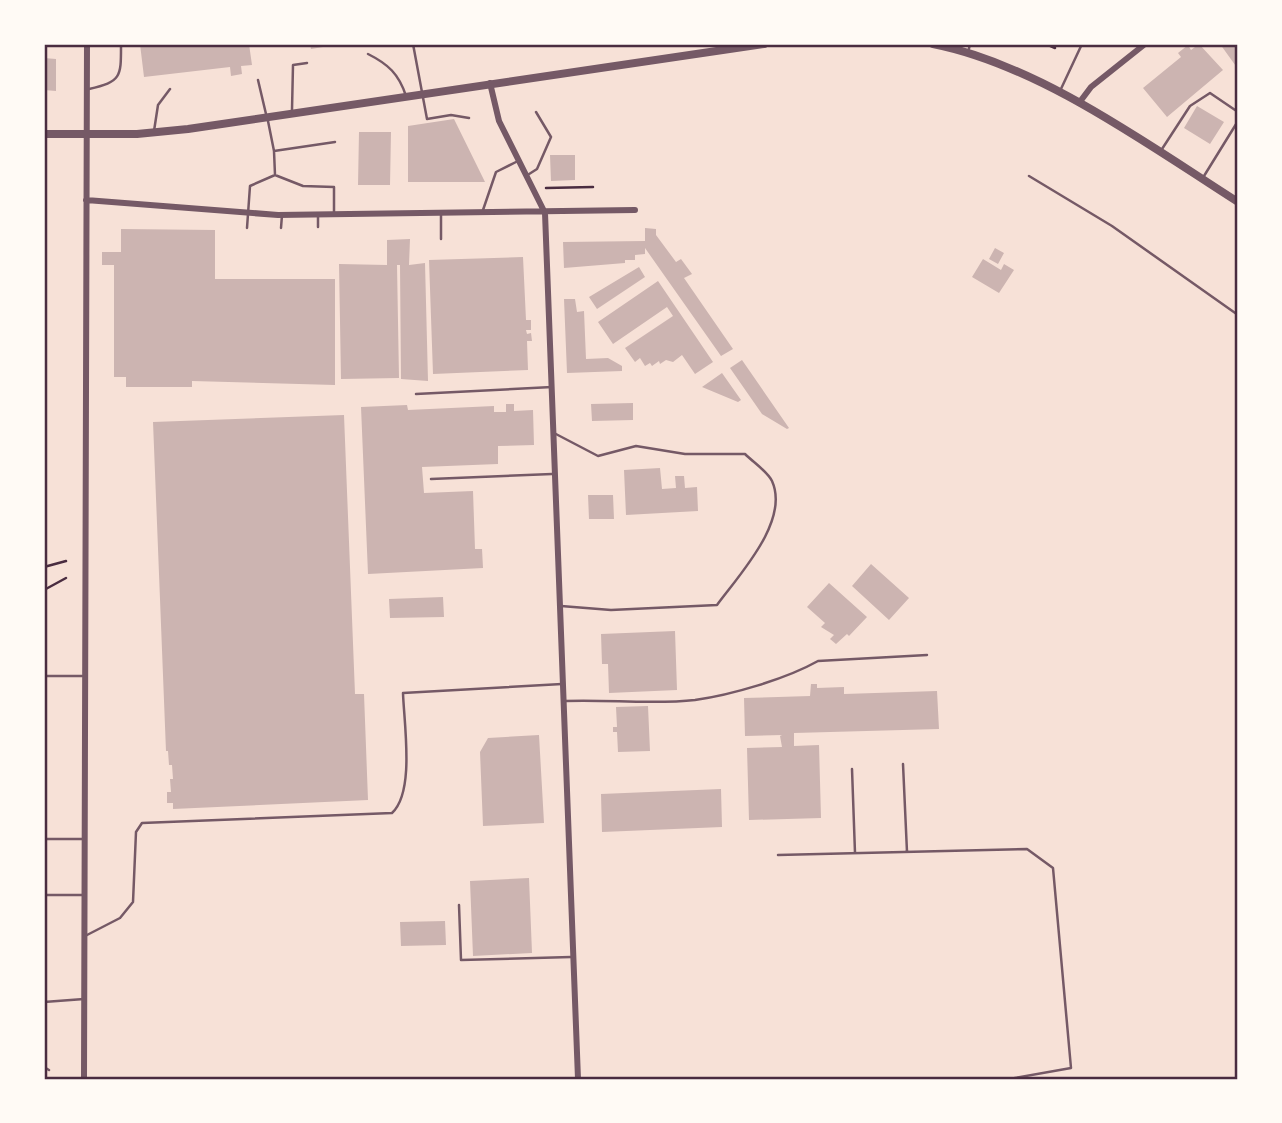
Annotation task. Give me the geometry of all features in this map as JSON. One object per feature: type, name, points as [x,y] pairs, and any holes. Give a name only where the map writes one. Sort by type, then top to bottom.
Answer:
[{"type":"street","points":[[84,1079],[87,44]]},
{"type":"street","points":[[44,134],[86,136],[153,132],[763,44]]},
{"type":"street","points":[[933,44],[969,48],[1059,92],[1238,202]]},
{"type":"street","points":[[1079,103],[1091,87],[1145,44]]},
{"type":"street","points":[[489,83],[499,121],[545,214],[578,1079]]},
{"type":"street","points":[[86,200],[282,215],[545,214],[635,210]]},
{"type":"lane","points":[[87,89],[112,84],[119,75],[121,44]]},
{"type":"lane","points":[[413,44],[427,119],[451,115],[469,118]]},
{"type":"lane","points":[[1059,92],[1082,44]]},
{"type":"lane","points":[[368,54],[384,62],[401,78],[406,96]]},
{"type":"lane","points":[[292,113],[293,65],[307,63]]},
{"type":"lane","points":[[258,80],[274,152],[275,175]]},
{"type":"lane","points":[[153,132],[158,105],[170,89]]},
{"type":"lane","points":[[1159,153],[1190,106],[1210,93],[1238,112]]},
{"type":"lane","points":[[526,176],[537,169],[551,137],[536,112]]},
{"type":"lane","points":[[1202,179],[1238,121]]},
{"type":"lane","points":[[274,152],[335,142]]},
{"type":"lane","points":[[482,214],[496,172],[519,161]]},
{"type":"lane","points":[[247,228],[250,186],[275,175],[303,186],[334,187],[334,214]]},
{"type":"lane","points":[[1029,176],[1112,226],[1238,316]]},
{"type":"lane","points":[[318,214],[318,227]]},
{"type":"lane","points":[[441,239],[442,214]]},
{"type":"lane","points":[[281,228],[282,215]]},
{"type":"lane","points":[[416,394],[552,387]]},
{"type":"lane","points":[[554,433],[598,456],[636,446],[685,454],[744,454],[771,478],[775,499],[771,528],[717,606],[611,610],[561,606]]},
{"type":"lane","points":[[431,479],[555,474]]},
{"type":"lane","points":[[565,701],[694,700],[804,669],[818,661],[927,656]]},
{"type":"lane","points":[[44,676],[85,676]]},
{"type":"lane","points":[[84,937],[120,918],[133,902],[136,832],[142,823],[393,813],[400,806],[406,787],[402,693],[564,683]]},
{"type":"lane","points":[[902,764],[907,852]]},
{"type":"lane","points":[[852,769],[855,853]]},
{"type":"lane","points":[[44,839],[85,839]]},
{"type":"lane","points":[[778,855],[1027,849],[1053,868],[1070,1068],[1009,1079]]},
{"type":"lane","points":[[44,895],[84,895]]},
{"type":"lane","points":[[459,905],[461,960],[574,957]]},
{"type":"lane","points":[[44,1002],[84,999]]},
{"type":"lane","points":[[44,1067],[49,1070]]},
{"type":"path","points":[[1045,44],[1055,48]]},
{"type":"path","points":[[546,188],[593,187]]},
{"type":"path","points":[[44,567],[66,561]]},
{"type":"path","points":[[44,590],[66,578]]},
{"type":"building","points":[[140,44],[249,44],[252,65],[241,66],[242,74],[231,76],[230,67],[144,77]]},
{"type":"building","points":[[310,44],[335,44],[335,45],[311,49]]},
{"type":"building","points":[[1199,44],[1223,70],[1167,117],[1143,88],[1181,57],[1178,53],[1188,45],[1191,50]]},
{"type":"building","points":[[1220,44],[1238,44],[1238,69]]},
{"type":"building","points":[[44,58],[56,59],[56,91],[44,90]]},
{"type":"building","points":[[1197,106],[1224,122],[1210,144],[1184,128]]},
{"type":"building","points":[[454,119],[485,182],[408,182],[408,126]]},
{"type":"building","points":[[359,132],[391,132],[390,185],[358,185]]},
{"type":"building","points":[[550,155],[575,155],[575,180],[551,181]]},
{"type":"building","points":[[645,228],[656,229],[656,235],[676,262],[681,259],[692,274],[684,278],[733,349],[721,356],[645,248],[645,254],[635,255],[635,260],[625,260],[625,263],[564,268],[563,242],[645,241]]},
{"type":"building","points":[[121,229],[215,230],[215,279],[335,279],[335,385],[192,381],[192,387],[126,387],[126,377],[114,377],[114,265],[102,265],[102,252],[121,252]]},
{"type":"building","points":[[410,239],[409,265],[425,263],[428,381],[401,379],[400,265],[397,265],[399,378],[341,379],[339,264],[387,265],[387,240]]},
{"type":"building","points":[[995,248],[1004,253],[998,264],[989,259]]},
{"type":"building","points":[[523,257],[526,320],[531,320],[531,330],[526,330],[527,334],[531,333],[532,341],[527,341],[528,370],[433,374],[429,260]]},
{"type":"building","points":[[983,259],[1001,270],[1004,264],[1014,270],[999,293],[972,277]]},
{"type":"building","points":[[639,267],[645,277],[597,309],[589,297]]},
{"type":"building","points":[[658,281],[713,362],[695,374],[682,355],[673,362],[666,360],[660,364],[659,361],[652,366],[650,363],[645,366],[640,358],[635,362],[625,348],[673,316],[667,307],[613,344],[598,322]]},
{"type":"building","points":[[564,299],[575,299],[577,312],[584,311],[586,359],[608,358],[622,366],[622,371],[567,373]]},
{"type":"building","points":[[742,360],[789,428],[762,414],[730,368]]},
{"type":"building","points":[[722,373],[741,400],[738,402],[702,387]]},
{"type":"building","points":[[633,403],[633,420],[592,421],[591,404]]},
{"type":"building","points":[[506,404],[514,404],[514,411],[533,410],[534,445],[498,446],[498,464],[422,467],[424,493],[473,491],[475,549],[482,549],[483,568],[368,574],[361,407],[407,405],[408,410],[494,406],[494,412],[506,412]]},
{"type":"building","points":[[344,415],[355,694],[364,694],[368,800],[173,809],[173,803],[167,803],[167,792],[171,792],[170,779],[173,779],[172,765],[169,765],[166,751],[153,422]]},
{"type":"building","points":[[660,468],[662,489],[676,488],[675,476],[684,476],[685,488],[697,487],[698,511],[626,515],[624,470]]},
{"type":"building","points":[[588,495],[613,495],[614,519],[589,519]]},
{"type":"building","points":[[871,564],[909,598],[889,620],[852,586]]},
{"type":"building","points":[[829,583],[867,617],[849,636],[847,634],[836,644],[830,639],[834,635],[821,627],[825,623],[807,607]]},
{"type":"building","points":[[443,597],[444,617],[390,618],[389,599]]},
{"type":"building","points":[[675,631],[677,690],[609,693],[608,664],[602,664],[601,634]]},
{"type":"building","points":[[811,684],[817,684],[817,688],[844,687],[844,694],[937,691],[939,729],[794,733],[794,746],[819,745],[821,818],[749,820],[747,748],[782,747],[782,735],[745,736],[744,698],[810,696]]},
{"type":"building","points":[[648,706],[650,751],[618,752],[617,732],[613,732],[613,727],[617,727],[616,707]]},
{"type":"building","points":[[539,735],[544,823],[483,826],[480,752],[488,738]]},
{"type":"building","points":[[721,789],[722,827],[602,832],[601,794]]},
{"type":"building","points":[[529,878],[532,953],[473,956],[470,881]]},
{"type":"building","points":[[445,921],[446,945],[401,946],[400,922]]}]
